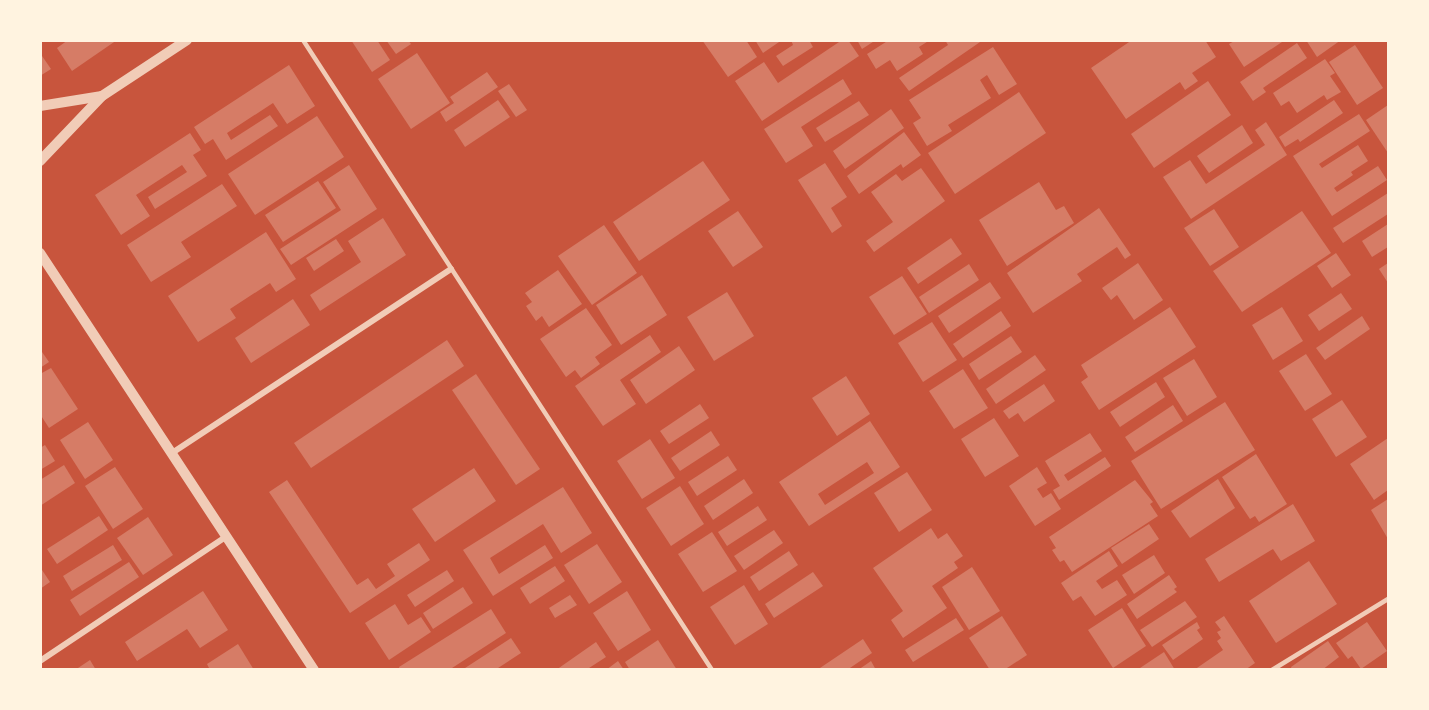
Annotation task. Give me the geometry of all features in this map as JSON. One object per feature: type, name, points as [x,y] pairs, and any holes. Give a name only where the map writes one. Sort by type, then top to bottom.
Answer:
[{"type":"street","points":[[40,161],[102,96],[187,40]]},
{"type":"street","points":[[40,106],[102,96]]},
{"type":"street","points":[[40,253],[314,669]]},
{"type":"street","points":[[172,453],[451,269]]},
{"type":"street","points":[[40,661],[227,536]]},
{"type":"lane","points":[[303,40],[712,669]]},
{"type":"lane","points":[[1272,669],[1389,598]]},
{"type":"building","points":[[68,40],[117,40],[72,71],[57,48]]},
{"type":"building","points":[[351,40],[377,40],[390,60],[372,72]]},
{"type":"building","points":[[386,40],[408,40],[411,44],[396,54]]},
{"type":"building","points":[[702,40],[746,40],[757,57],[728,77]]},
{"type":"building","points":[[755,40],[782,40],[763,53]]},
{"type":"building","points":[[791,40],[809,40],[813,47],[783,66],[776,56],[793,45]]},
{"type":"building","points":[[842,40],[848,40],[859,56],[762,121],[735,81],[764,62],[778,83]]},
{"type":"building","points":[[857,40],[876,40],[862,49]]},
{"type":"building","points":[[889,40],[930,40],[919,47],[923,54],[897,71],[890,60],[876,69],[867,54]]},
{"type":"building","points":[[945,40],[983,40],[909,91],[899,78],[948,45]]},
{"type":"building","points":[[1132,40],[1205,40],[1216,57],[1192,73],[1198,81],[1185,90],[1180,82],[1126,119],[1091,68]]},
{"type":"building","points":[[1236,40],[1285,40],[1244,67],[1229,44]]},
{"type":"building","points":[[1306,40],[1341,40],[1317,57]]},
{"type":"building","points":[[1297,43],[1307,58],[1263,88],[1266,92],[1253,101],[1240,82]]},
{"type":"building","points":[[1355,45],[1383,88],[1357,105],[1329,62]]},
{"type":"building","points":[[993,47],[1017,84],[999,95],[987,75],[980,80],[991,98],[948,125],[952,131],[927,146],[913,123],[921,118],[909,100]]},
{"type":"building","points":[[40,53],[51,69],[40,76]]},
{"type":"building","points":[[417,53],[450,103],[411,129],[378,79]]},
{"type":"building","points":[[1325,59],[1335,73],[1330,76],[1341,92],[1327,100],[1324,95],[1297,113],[1289,101],[1281,106],[1273,93]]},
{"type":"building","points":[[289,65],[315,106],[287,124],[273,103],[227,133],[231,140],[270,115],[278,126],[226,160],[213,139],[205,144],[194,127]]},
{"type":"building","points":[[487,72],[498,87],[446,122],[440,112],[454,103],[450,97]]},
{"type":"building","points":[[843,79],[852,94],[801,127],[813,146],[786,163],[764,129]]},
{"type":"building","points":[[1208,81],[1231,115],[1154,168],[1131,134]]},
{"type":"building","points":[[509,84],[527,110],[516,117],[498,91]]},
{"type":"building","points":[[1019,92],[1046,133],[955,194],[928,153]]},
{"type":"building","points":[[498,100],[510,117],[465,147],[454,130]]},
{"type":"building","points":[[1334,100],[1343,113],[1300,142],[1298,139],[1285,147],[1279,137]]},
{"type":"building","points":[[859,101],[869,115],[825,142],[816,128]]},
{"type":"building","points":[[1388,105],[1388,153],[1366,120]]},
{"type":"building","points":[[891,109],[904,128],[845,169],[833,151]]},
{"type":"building","points":[[1359,114],[1370,131],[1319,164],[1322,168],[1358,145],[1368,161],[1351,172],[1353,175],[1334,188],[1337,192],[1378,166],[1387,180],[1332,216],[1293,156]]},
{"type":"building","points":[[317,116],[344,157],[255,215],[228,174]]},
{"type":"building","points":[[1266,122],[1287,155],[1191,219],[1163,177],[1190,160],[1206,184],[1265,145],[1255,130]]},
{"type":"building","points":[[1242,125],[1253,143],[1209,173],[1197,156]]},
{"type":"building","points":[[904,132],[921,155],[903,168],[901,164],[859,194],[847,176]]},
{"type":"building","points":[[190,133],[201,150],[193,155],[207,176],[155,209],[148,197],[187,172],[182,165],[136,195],[150,216],[121,235],[95,195]]},
{"type":"building","points":[[703,161],[730,200],[639,261],[613,222]]},
{"type":"building","points":[[825,163],[847,197],[831,208],[842,226],[832,233],[798,180]]},
{"type":"building","points":[[349,165],[377,209],[291,265],[280,249],[341,210],[323,182]]},
{"type":"building","points":[[921,168],[945,201],[874,252],[866,241],[893,222],[871,192],[896,174],[902,181]]},
{"type":"building","points":[[318,181],[336,208],[283,242],[265,215]]},
{"type":"building","points":[[1039,182],[1056,210],[1064,206],[1074,223],[1007,266],[979,220]]},
{"type":"building","points":[[222,184],[237,206],[181,242],[191,257],[151,282],[127,245]]},
{"type":"building","points":[[1388,193],[1388,214],[1343,243],[1333,228]]},
{"type":"building","points":[[1099,208],[1131,255],[1125,259],[1117,247],[1077,274],[1082,281],[1033,313],[1007,273]]},
{"type":"building","points":[[1214,209],[1239,247],[1210,266],[1184,228]]},
{"type":"building","points":[[738,211],[763,247],[733,267],[708,231]]},
{"type":"building","points":[[1302,211],[1331,253],[1242,312],[1213,271]]},
{"type":"building","points":[[383,218],[406,255],[320,311],[310,295],[361,262],[348,241]]},
{"type":"building","points":[[1388,224],[1388,247],[1372,257],[1362,241]]},
{"type":"building","points":[[604,225],[637,273],[592,305],[558,256]]},
{"type":"building","points":[[266,232],[296,279],[276,292],[270,283],[230,309],[236,318],[198,342],[168,296]]},
{"type":"building","points":[[951,238],[962,254],[918,284],[907,268]]},
{"type":"building","points":[[336,239],[344,251],[314,271],[306,258]]},
{"type":"building","points":[[1336,253],[1351,275],[1332,288],[1317,266]]},
{"type":"building","points":[[1138,263],[1163,300],[1134,320],[1117,295],[1111,300],[1102,288]]},
{"type":"building","points":[[1388,263],[1388,283],[1379,269]]},
{"type":"building","points":[[969,264],[979,280],[929,313],[919,297]]},
{"type":"building","points":[[558,270],[582,304],[549,327],[542,316],[536,321],[526,306],[532,302],[525,293]]},
{"type":"building","points":[[642,275],[667,315],[621,345],[596,305]]},
{"type":"building","points":[[902,276],[927,314],[894,335],[869,297]]},
{"type":"building","points":[[990,282],[1001,298],[949,333],[938,316]]},
{"type":"building","points":[[727,292],[754,336],[714,361],[687,317]]},
{"type":"building","points":[[1341,293],[1352,309],[1319,331],[1308,315]]},
{"type":"building","points":[[293,299],[310,325],[251,363],[235,338]]},
{"type":"building","points":[[1170,307],[1196,347],[1099,410],[1081,382],[1088,377],[1081,365]]},
{"type":"building","points":[[1282,307],[1303,341],[1273,360],[1252,325]]},
{"type":"building","points":[[586,308],[612,345],[595,357],[600,364],[581,378],[575,370],[566,377],[540,339]]},
{"type":"building","points":[[1001,311],[1011,326],[963,358],[953,344]]},
{"type":"building","points":[[1362,316],[1370,329],[1325,360],[1316,348]]},
{"type":"building","points":[[932,322],[957,360],[923,382],[898,343]]},
{"type":"building","points":[[650,335],[661,352],[620,380],[636,404],[603,426],[575,386]]},
{"type":"building","points":[[1011,336],[1022,352],[979,380],[969,364]]},
{"type":"building","points":[[447,340],[464,366],[311,468],[294,443]]},
{"type":"building","points":[[679,346],[695,370],[646,404],[630,380]]},
{"type":"building","points":[[40,349],[49,362],[40,368]]},
{"type":"building","points":[[1306,354],[1332,394],[1305,411],[1279,371]]},
{"type":"building","points":[[1035,355],[1046,370],[996,404],[986,389]]},
{"type":"building","points":[[1194,359],[1217,397],[1187,416],[1163,378]]},
{"type":"building","points":[[51,368],[78,409],[49,428],[40,414],[40,374]]},
{"type":"building","points":[[963,369],[988,408],[954,429],[929,391]]},
{"type":"building","points":[[476,374],[540,469],[516,485],[452,390]]},
{"type":"building","points":[[846,376],[870,414],[837,436],[812,398]]},
{"type":"building","points":[[1156,382],[1165,397],[1120,427],[1110,412]]},
{"type":"building","points":[[1044,384],[1055,401],[1024,422],[1018,413],[1009,419],[1003,411]]},
{"type":"building","points":[[1342,400],[1367,437],[1336,457],[1312,419]]},
{"type":"building","points":[[1225,402],[1255,450],[1161,509],[1131,461]]},
{"type":"building","points":[[700,404],[709,418],[669,444],[660,431]]},
{"type":"building","points":[[1173,405],[1183,421],[1135,452],[1125,437]]},
{"type":"building","points":[[994,418],[1019,456],[985,477],[961,439]]},
{"type":"building","points":[[870,421],[900,467],[809,526],[779,482]],"holes":[[[867,462],[874,473],[825,505],[818,494]]]},
{"type":"building","points":[[88,422],[113,460],[85,479],[60,440]]},
{"type":"building","points":[[711,431],[720,445],[680,471],[671,458]]},
{"type":"building","points":[[1090,433],[1102,451],[1064,475],[1068,481],[1105,457],[1111,466],[1059,500],[1053,490],[1060,486],[1045,461]]},
{"type":"building","points":[[1388,438],[1388,490],[1374,500],[1350,464]]},
{"type":"building","points":[[650,439],[675,478],[642,499],[617,461]]},
{"type":"building","points":[[45,445],[55,461],[40,470],[40,448]]},
{"type":"building","points":[[1256,454],[1287,504],[1259,522],[1255,516],[1250,519],[1222,477]]},
{"type":"building","points":[[728,456],[737,470],[697,496],[688,482]]},
{"type":"building","points":[[64,465],[75,483],[40,506],[40,480]]},
{"type":"building","points":[[115,467],[143,509],[113,529],[85,486]]},
{"type":"building","points":[[1037,467],[1047,483],[1037,489],[1043,498],[1051,493],[1061,509],[1035,526],[1009,486]]},
{"type":"building","points":[[474,468],[496,501],[435,542],[412,509]]},
{"type":"building","points":[[907,472],[932,510],[899,532],[874,493]]},
{"type":"building","points":[[744,479],[753,493],[713,520],[704,506]]},
{"type":"building","points":[[1218,479],[1235,508],[1190,538],[1171,511]]},
{"type":"building","points":[[287,480],[357,585],[368,578],[376,589],[395,576],[387,564],[419,543],[430,560],[350,613],[269,492]]},
{"type":"building","points":[[1135,480],[1153,502],[1150,504],[1158,516],[1072,572],[1064,560],[1060,562],[1052,550],[1056,548],[1049,537]]},
{"type":"building","points":[[680,486],[704,524],[671,546],[646,508]]},
{"type":"building","points":[[563,487],[592,533],[561,553],[543,524],[490,558],[499,574],[545,545],[553,558],[493,596],[463,550]]},
{"type":"building","points":[[1388,499],[1388,539],[1371,510]]},
{"type":"building","points":[[1293,504],[1315,541],[1281,561],[1273,549],[1219,582],[1205,559]]},
{"type":"building","points":[[758,506],[767,520],[727,546],[718,532]]},
{"type":"building","points":[[99,516],[108,530],[57,564],[47,549]]},
{"type":"building","points":[[148,517],[173,555],[143,575],[117,538]]},
{"type":"building","points":[[1149,524],[1159,539],[1122,564],[1111,548]]},
{"type":"building","points":[[931,528],[938,539],[947,533],[963,556],[954,562],[958,568],[932,586],[947,608],[903,638],[891,620],[903,611],[873,568]]},
{"type":"building","points":[[774,530],[783,543],[744,570],[734,556]]},
{"type":"building","points":[[712,532],[737,571],[703,592],[678,554]]},
{"type":"building","points":[[597,544],[622,582],[589,604],[564,565]]},
{"type":"building","points":[[113,545],[122,560],[72,591],[63,576]]},
{"type":"building","points":[[789,551],[798,565],[759,591],[750,577]]},
{"type":"building","points":[[1109,551],[1118,566],[1096,581],[1102,589],[1117,580],[1127,595],[1095,616],[1081,596],[1073,601],[1061,583]]},
{"type":"building","points":[[1154,555],[1165,573],[1134,594],[1122,575]]},
{"type":"building","points":[[1309,561],[1337,604],[1276,643],[1249,601]]},
{"type":"building","points":[[129,562],[139,577],[80,616],[70,600]]},
{"type":"building","points":[[555,566],[565,581],[530,604],[520,588]]},
{"type":"building","points":[[40,567],[50,582],[40,589]]},
{"type":"building","points":[[972,567],[1000,611],[969,630],[942,587]]},
{"type":"building","points":[[447,570],[454,581],[415,607],[407,595]]},
{"type":"building","points":[[813,572],[823,586],[774,618],[765,604]]},
{"type":"building","points":[[1169,575],[1177,587],[1174,589],[1177,592],[1137,619],[1127,604]]},
{"type":"building","points":[[744,585],[768,624],[735,645],[710,607]]},
{"type":"building","points":[[463,587],[473,603],[433,629],[423,613]]},
{"type":"building","points":[[203,591],[228,630],[200,648],[187,629],[137,661],[125,642]]},
{"type":"building","points":[[627,591],[651,630],[618,651],[593,613]]},
{"type":"building","points":[[570,595],[577,605],[555,618],[549,608]]},
{"type":"building","points":[[1185,601],[1197,617],[1152,647],[1140,630]]},
{"type":"building","points":[[395,604],[408,625],[421,617],[431,632],[389,660],[365,623]]},
{"type":"building","points":[[1122,608],[1146,646],[1113,668],[1088,630]]},
{"type":"building","points":[[491,609],[506,633],[449,670],[400,670],[399,667]]},
{"type":"building","points":[[1002,616],[1027,655],[1004,670],[990,670],[969,638]]},
{"type":"building","points":[[1224,616],[1255,663],[1245,670],[1194,670],[1223,650],[1217,641],[1221,638],[1217,632],[1221,630],[1215,622]]},
{"type":"building","points":[[956,618],[964,630],[913,662],[905,650]]},
{"type":"building","points":[[1197,622],[1200,628],[1197,630],[1203,639],[1173,660],[1162,645]]},
{"type":"building","points":[[1367,622],[1387,651],[1361,669],[1352,656],[1348,659],[1336,643]]},
{"type":"building","points":[[511,638],[521,653],[495,670],[462,670]]},
{"type":"building","points":[[863,639],[872,653],[847,670],[817,670]]},
{"type":"building","points":[[658,640],[677,670],[630,670],[625,662]]},
{"type":"building","points":[[1328,641],[1339,657],[1322,670],[1292,670],[1291,667]]},
{"type":"building","points":[[596,642],[606,657],[586,670],[556,670]]},
{"type":"building","points":[[238,644],[254,670],[210,670],[207,664]]},
{"type":"building","points":[[1164,652],[1175,670],[1137,670]]},
{"type":"building","points":[[90,660],[96,670],[75,670]]},
{"type":"building","points":[[618,661],[624,670],[606,670]]},
{"type":"building","points":[[871,661],[876,670],[858,670]]}]
